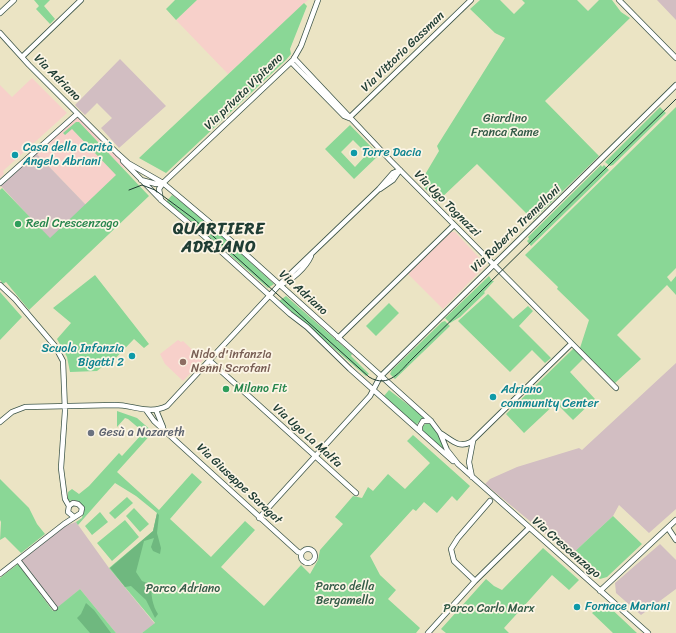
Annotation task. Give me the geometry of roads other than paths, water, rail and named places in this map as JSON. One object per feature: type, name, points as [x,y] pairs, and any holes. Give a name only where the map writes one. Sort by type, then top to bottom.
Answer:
[{"type":"street","points":[[0,12],[14,0]]},
{"type":"street","points":[[22,57],[81,0]]},
{"type":"street","name":"Via privata Vipiteno","points":[[162,183],[292,60],[301,46],[318,0]]},
{"type":"street","name":"Via Vittorio Gassman","points":[[349,118],[471,0]]},
{"type":"street","points":[[619,0],[675,56]]},
{"type":"street","name":"Via Adriano","points":[[0,33],[77,114],[128,163],[162,183],[214,226],[380,377],[431,421],[440,433],[447,450],[458,464]]},
{"type":"street","name":"Via Ugo Tognazzi","points":[[292,60],[344,116],[349,118],[616,388]]},
{"type":"street","name":"Via Roberto Tremelloni","points":[[259,518],[370,396],[380,377],[676,85]]},
{"type":"street","points":[[0,183],[77,114]]},
{"type":"street","name":"Via Adriano","points":[[117,153],[140,180],[161,200],[312,331],[344,364],[472,477]]},
{"type":"street","points":[[0,422],[12,412],[21,408],[123,405],[146,410],[156,410],[171,402],[280,285],[286,283],[306,265],[312,254],[379,189],[393,173],[400,170]]},
{"type":"street","points":[[140,180],[156,184],[162,183]]},
{"type":"street","points":[[161,200],[159,189],[162,183]]},
{"type":"street","points":[[338,338],[454,225]]},
{"type":"street","points":[[0,285],[14,299],[59,352],[64,372],[65,406],[62,468],[65,499],[69,506],[69,514],[64,524]]},
{"type":"street","points":[[440,433],[457,444],[467,444],[473,441],[571,344]]},
{"type":"street","name":"Via Ugo La Malfa","points":[[210,361],[356,493]]},
{"type":"street","name":"Via Giuseppe Saragat","points":[[146,410],[154,421],[259,518],[301,553]]},
{"type":"street","name":"Via Giuseppe Saragat","points":[[156,410],[164,429]]},
{"type":"street","points":[[422,434],[420,429],[421,424],[425,420],[431,421]]},
{"type":"street","points":[[472,477],[469,462],[473,441]]},
{"type":"street","name":"Via Crescenzago","points":[[472,477],[648,633]]},
{"type":"street","points":[[475,580],[454,561],[451,550],[458,538],[490,501]]},
{"type":"street","points":[[0,574],[64,524],[80,514],[82,508],[75,503],[69,506]]},
{"type":"street","points":[[69,514],[74,517]]},
{"type":"street","points":[[600,591],[676,520]]},
{"type":"street","points":[[430,632],[435,624],[475,580],[529,528]]},
{"type":"street","points":[[668,528],[676,540]]},
{"type":"street","points":[[18,560],[56,608]]},
{"type":"street","points":[[435,624],[435,633]]},
{"type":"tram line","points":[[129,190],[142,185],[155,190],[194,219],[369,377],[382,381],[394,377],[676,99]]},
{"type":"place","name":"Torre Dacia","points":[[354,153]]},
{"type":"place","name":"Casa della Carità Angelo Abriani","points":[[15,155]]},
{"type":"place","name":"Real Crescenzago","points":[[18,224]]},
{"type":"place","name":"Scuola Infanzia Bigatti 2","points":[[132,356]]},
{"type":"place","name":"Nido d'infanzia Nenni Scrofani","points":[[183,362]]},
{"type":"place","name":"Milano Fit","points":[[226,389]]},
{"type":"place","name":"Adriano community Center","points":[[493,397]]},
{"type":"place","name":"Gesù a Nazareth","points":[[91,433]]},
{"type":"place","name":"Fornace Mariani","points":[[577,607]]},
{"type":"district","name":"QUARTIERE ADRIANO","points":[[219,239]]},
{"type":"park label","name":"Giardino Franca Rame","points":[[505,126]]},
{"type":"park label","name":"Parco Adriano","points":[[183,589]]},
{"type":"park label","name":"Parco della Bergamella","points":[[345,594]]},
{"type":"park label","name":"Parco Carlo Marx","points":[[489,609]]}]
